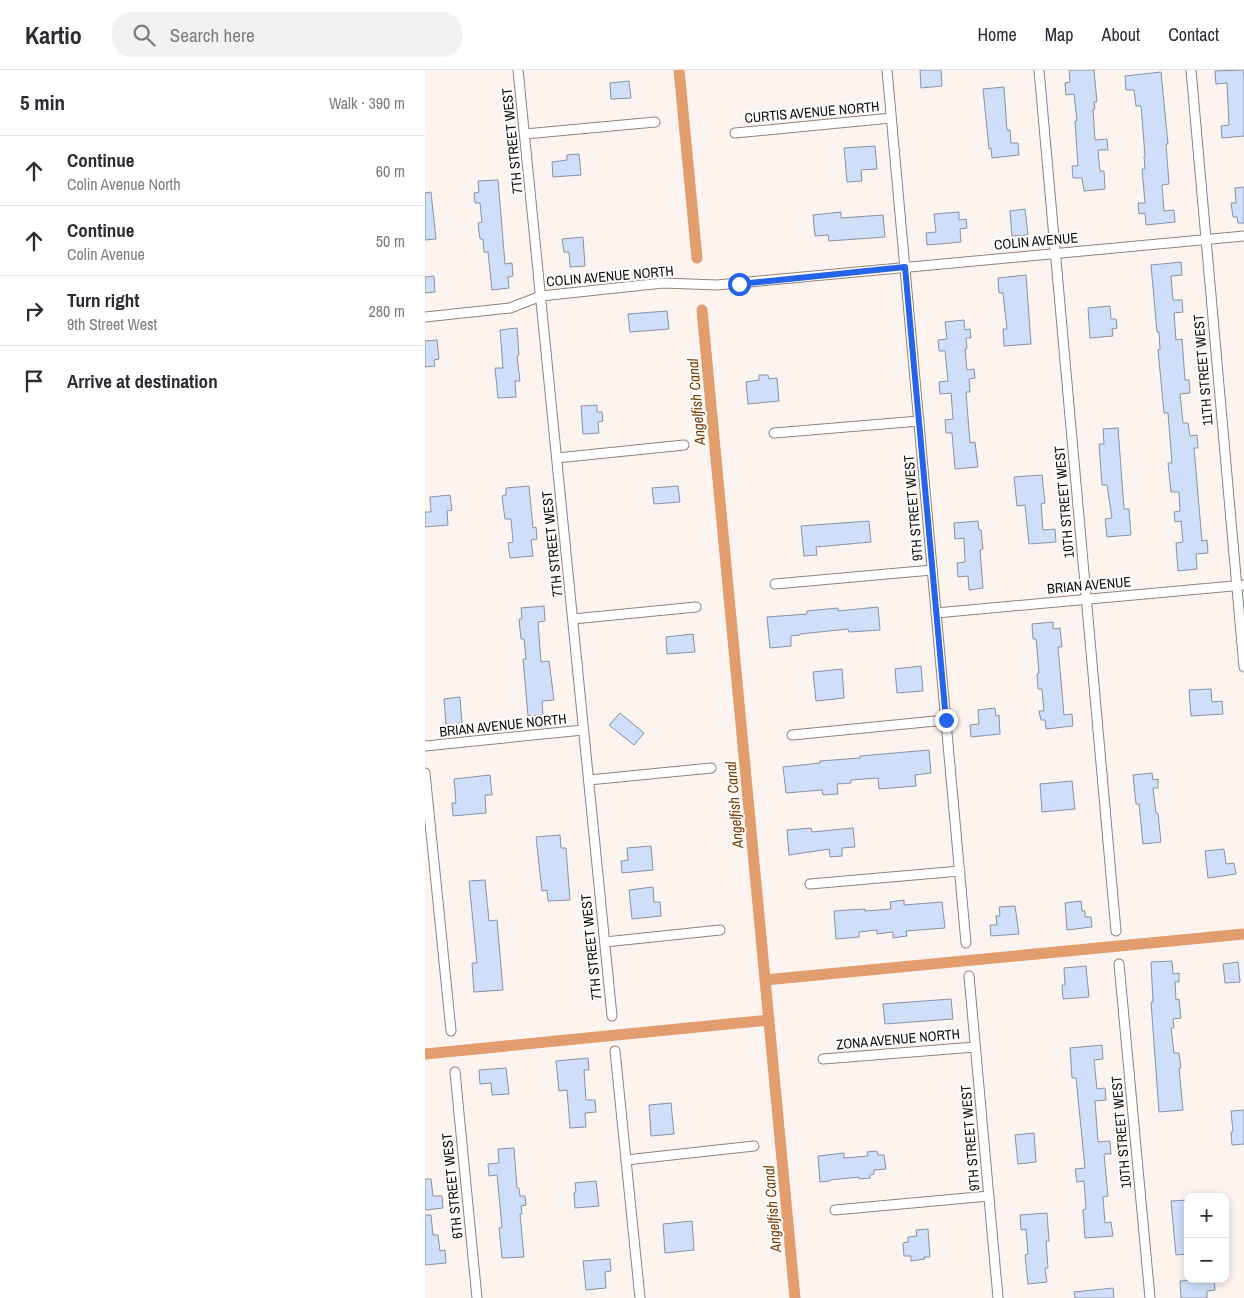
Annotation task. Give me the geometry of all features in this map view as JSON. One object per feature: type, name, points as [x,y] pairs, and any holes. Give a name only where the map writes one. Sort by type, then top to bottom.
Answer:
[{"type":"street","name":"7TH STREET WEST","points":[[518,70],[612,1016]]},
{"type":"street","name":"9TH STREET WEST","points":[[887,70],[966,943]]},
{"type":"street","name":"10TH STREET WEST","points":[[1039,70],[1116,931]]},
{"type":"street","name":"11TH STREET WEST","points":[[1191,70],[1240,585],[1244,667]]},
{"type":"street","name":"CURTIS AVENUE NORTH","points":[[735,133],[891,118]]},
{"type":"street","points":[[525,134],[655,122]]},
{"type":"street","name":"COLIN AVENUE","points":[[830,275],[1244,236]]},
{"type":"street","name":"COLIN AVENUE NORTH","points":[[425,317],[510,308],[541,296],[663,283],[717,285],[830,275]]},
{"type":"street","points":[[774,434],[919,421]]},
{"type":"street","points":[[557,458],[684,445]]},
{"type":"street","points":[[775,584],[932,570]]},
{"type":"street","name":"BRIAN AVENUE","points":[[936,612],[1240,585]]},
{"type":"street","points":[[573,619],[696,607]]},
{"type":"street","points":[[792,735],[946,720]]},
{"type":"street","name":"BRIAN AVENUE NORTH","points":[[425,746],[583,730]]},
{"type":"street","points":[[589,780],[711,768]]},
{"type":"street","points":[[425,773],[451,1031]]},
{"type":"street","points":[[810,884],[960,871]]},
{"type":"street","points":[[605,942],[720,930]]},
{"type":"street","name":"10TH STREET WEST","points":[[1119,964],[1150,1298]]},
{"type":"street","name":"9TH STREET WEST","points":[[969,976],[998,1298]]},
{"type":"street","name":"ZONA AVENUE NORTH","points":[[823,1059],[975,1047]]},
{"type":"street","points":[[615,1051],[640,1298]]},
{"type":"street","name":"6TH STREET WEST","points":[[455,1072],[477,1298]]},
{"type":"street","points":[[627,1160],[754,1146]]},
{"type":"street","points":[[835,1210],[989,1196]]},
{"type":"building","points":[[920,70],[941,70],[942,86],[921,88]]},
{"type":"building","points":[[1069,70],[1094,70],[1097,102],[1094,102],[1095,109],[1093,109],[1095,140],[1107,139],[1108,150],[1098,150],[1100,171],[1104,171],[1105,189],[1084,191],[1082,178],[1073,178],[1072,166],[1078,166],[1075,121],[1077,121],[1074,94],[1066,95],[1065,83],[1070,82]]},
{"type":"building","points":[[1243,70],[1244,136],[1222,138],[1221,126],[1229,125],[1227,83],[1216,84],[1215,71]]},
{"type":"building","points":[[1161,72],[1168,144],[1166,144],[1169,184],[1162,185],[1164,211],[1174,210],[1175,222],[1146,225],[1145,213],[1139,214],[1138,203],[1145,203],[1142,169],[1145,169],[1145,156],[1141,106],[1136,106],[1134,90],[1126,90],[1125,76]]},
{"type":"building","points":[[629,81],[631,98],[611,99],[610,83]]},
{"type":"building","points":[[1004,87],[1007,130],[1010,130],[1011,143],[1018,143],[1019,155],[992,158],[991,148],[989,149],[983,89]]},
{"type":"building","points":[[875,146],[877,169],[861,170],[862,181],[847,182],[844,148]]},
{"type":"building","points":[[579,154],[581,175],[553,177],[552,162],[567,160],[567,155]]},
{"type":"building","points":[[498,180],[505,264],[512,263],[513,276],[508,277],[509,288],[492,290],[488,252],[484,252],[483,239],[480,239],[478,223],[482,222],[480,203],[475,203],[474,193],[479,192],[478,181]]},
{"type":"building","points":[[1244,187],[1244,223],[1238,223],[1237,217],[1233,217],[1231,203],[1236,203],[1235,188]]},
{"type":"building","points":[[431,192],[436,239],[425,240],[425,193]]},
{"type":"building","points":[[1025,209],[1028,235],[1012,236],[1010,211]]},
{"type":"building","points":[[841,212],[841,218],[883,215],[885,237],[829,241],[828,235],[815,236],[813,215]]},
{"type":"building","points":[[959,212],[959,220],[966,219],[967,228],[960,229],[961,242],[927,245],[926,233],[936,232],[934,214]]},
{"type":"building","points":[[583,237],[585,266],[570,267],[569,252],[564,252],[562,239]]},
{"type":"building","points":[[1181,262],[1182,275],[1171,276],[1173,300],[1182,300],[1183,312],[1174,313],[1176,340],[1182,339],[1185,380],[1189,380],[1190,393],[1180,394],[1183,423],[1188,423],[1190,436],[1197,435],[1198,448],[1194,448],[1202,541],[1207,540],[1208,553],[1196,554],[1197,569],[1178,571],[1176,543],[1183,542],[1181,521],[1175,522],[1174,512],[1180,511],[1179,492],[1171,492],[1168,463],[1172,463],[1168,413],[1164,413],[1158,350],[1160,349],[1159,332],[1157,332],[1151,265]]},
{"type":"building","points":[[1026,275],[1031,344],[1004,346],[1003,329],[1007,329],[1003,293],[999,293],[998,278]]},
{"type":"building","points":[[434,276],[435,292],[425,293],[425,277]]},
{"type":"building","points":[[1110,306],[1111,319],[1116,319],[1117,328],[1112,329],[1113,336],[1090,338],[1088,308]]},
{"type":"building","points":[[667,311],[669,329],[630,332],[628,314]]},
{"type":"building","points":[[964,320],[965,330],[970,329],[971,338],[966,338],[967,370],[974,369],[975,378],[969,379],[970,392],[966,392],[970,443],[975,442],[978,467],[955,469],[952,433],[946,433],[945,420],[953,419],[951,393],[940,394],[939,382],[948,381],[945,351],[939,351],[938,340],[947,339],[945,322]]},
{"type":"building","points":[[517,328],[519,355],[517,356],[520,381],[515,381],[516,397],[498,398],[495,368],[503,368],[500,330]]},
{"type":"building","points":[[437,340],[439,359],[434,360],[435,366],[425,367],[425,341]]},
{"type":"building","points":[[759,375],[768,375],[769,379],[777,378],[779,401],[748,404],[746,382],[759,380]]},
{"type":"building","points":[[597,405],[597,412],[602,412],[603,421],[598,422],[599,433],[583,434],[581,406]]},
{"type":"building","points":[[1118,428],[1124,509],[1129,509],[1131,535],[1107,537],[1105,519],[1112,518],[1107,485],[1102,485],[1099,444],[1104,444],[1103,429]]},
{"type":"building","points":[[1042,475],[1045,503],[1041,504],[1043,530],[1055,529],[1056,542],[1029,544],[1025,505],[1017,506],[1014,477]]},
{"type":"building","points":[[529,486],[533,528],[536,527],[537,539],[531,540],[533,556],[510,558],[508,543],[513,542],[511,519],[505,519],[502,496],[506,495],[506,488]]},
{"type":"building","points":[[678,486],[680,502],[654,504],[652,488]]},
{"type":"building","points":[[450,495],[452,510],[447,511],[448,525],[425,527],[425,512],[431,512],[430,497]]},
{"type":"building","points":[[869,521],[871,542],[816,547],[817,555],[804,556],[801,526]]},
{"type":"building","points":[[978,521],[983,549],[980,550],[983,588],[969,590],[968,576],[958,577],[957,563],[965,562],[964,538],[955,539],[954,523]]},
{"type":"building","points":[[544,606],[545,621],[538,622],[541,662],[549,661],[554,700],[542,701],[543,715],[528,716],[523,659],[526,659],[519,619],[522,619],[521,608]]},
{"type":"building","points":[[878,607],[880,630],[849,632],[848,629],[800,634],[791,636],[791,646],[770,648],[767,617],[807,614],[807,611],[838,608],[838,611]]},
{"type":"building","points":[[1053,622],[1053,629],[1060,628],[1062,647],[1058,647],[1064,715],[1072,714],[1073,726],[1046,729],[1045,720],[1041,720],[1039,711],[1044,711],[1042,689],[1038,689],[1037,649],[1036,639],[1033,639],[1032,624]]},
{"type":"building","points":[[693,634],[695,652],[667,654],[666,637]]},
{"type":"building","points":[[921,666],[923,691],[897,693],[895,669]]},
{"type":"building","points":[[842,669],[844,698],[816,701],[813,672]]},
{"type":"building","points":[[1211,689],[1212,702],[1222,701],[1223,714],[1191,716],[1189,690]]},
{"type":"building","points":[[460,697],[462,724],[446,725],[444,699]]},
{"type":"building","points":[[995,708],[996,716],[999,715],[1000,734],[971,737],[970,725],[979,724],[978,710]]},
{"type":"building","points":[[620,713],[644,733],[634,745],[609,725]]},
{"type":"building","points":[[929,750],[931,773],[915,775],[916,786],[879,789],[878,778],[851,780],[851,783],[837,784],[838,794],[823,795],[822,790],[786,793],[783,767],[820,763],[820,761],[860,758],[860,756]]},
{"type":"building","points":[[1152,773],[1153,780],[1158,779],[1158,788],[1153,788],[1161,842],[1143,844],[1139,804],[1136,804],[1133,775]]},
{"type":"building","points":[[490,775],[492,795],[485,795],[486,813],[453,816],[452,803],[456,803],[454,779]]},
{"type":"building","points":[[1072,781],[1075,809],[1042,812],[1040,784]]},
{"type":"building","points":[[811,828],[812,832],[853,828],[855,847],[842,848],[842,856],[830,857],[829,849],[789,855],[787,830]]},
{"type":"building","points":[[560,835],[561,848],[566,848],[570,900],[548,901],[547,890],[542,891],[536,837]]},
{"type":"building","points":[[651,846],[653,870],[622,873],[621,861],[628,860],[627,848]]},
{"type":"building","points":[[1224,849],[1226,864],[1234,863],[1236,874],[1208,878],[1205,851]]},
{"type":"building","points":[[485,880],[489,921],[497,920],[503,990],[474,992],[472,963],[477,963],[469,881]]},
{"type":"building","points":[[653,887],[654,902],[660,902],[661,916],[632,919],[629,890]]},
{"type":"building","points":[[904,900],[904,905],[942,902],[945,928],[906,931],[907,936],[893,938],[893,932],[877,934],[877,930],[859,932],[859,937],[836,939],[834,911],[891,909],[890,902]]},
{"type":"building","points":[[1081,901],[1085,917],[1091,917],[1092,927],[1067,930],[1065,903]]},
{"type":"building","points":[[1015,906],[1019,934],[991,936],[990,925],[997,925],[996,916],[1000,916],[999,907]]},
{"type":"building","points":[[1172,961],[1173,974],[1179,973],[1179,982],[1175,982],[1176,1000],[1179,999],[1181,1018],[1173,1019],[1174,1028],[1171,1028],[1174,1053],[1179,1053],[1183,1110],[1159,1112],[1151,1002],[1153,1002],[1151,962]]},
{"type":"building","points":[[1238,962],[1240,982],[1225,983],[1223,964]]},
{"type":"building","points":[[1086,966],[1089,997],[1063,999],[1062,985],[1065,985],[1064,968]]},
{"type":"building","points":[[951,999],[953,1019],[885,1024],[883,1004]]},
{"type":"building","points":[[1102,1045],[1103,1059],[1094,1060],[1097,1089],[1105,1088],[1106,1100],[1095,1101],[1098,1142],[1110,1141],[1111,1154],[1104,1154],[1108,1196],[1103,1197],[1105,1223],[1111,1222],[1113,1236],[1085,1238],[1083,1210],[1086,1209],[1084,1181],[1077,1182],[1075,1169],[1085,1168],[1076,1078],[1072,1078],[1070,1048]]},
{"type":"building","points":[[588,1058],[589,1070],[584,1070],[586,1100],[595,1100],[596,1112],[585,1113],[586,1127],[570,1128],[567,1090],[559,1091],[556,1061]]},
{"type":"building","points":[[506,1068],[509,1094],[492,1095],[491,1083],[480,1084],[479,1070]]},
{"type":"building","points":[[671,1103],[674,1134],[651,1136],[649,1105]]},
{"type":"building","points":[[1244,1110],[1244,1144],[1232,1145],[1231,1111]]},
{"type":"building","points":[[1034,1133],[1036,1162],[1018,1164],[1015,1135]]},
{"type":"building","points":[[514,1148],[517,1188],[519,1188],[520,1196],[525,1196],[526,1205],[521,1206],[522,1214],[520,1214],[524,1257],[502,1258],[499,1228],[502,1227],[497,1175],[489,1176],[488,1164],[499,1163],[498,1149]]},
{"type":"building","points":[[877,1151],[878,1155],[884,1155],[886,1169],[874,1170],[874,1174],[870,1175],[870,1178],[859,1179],[859,1177],[820,1182],[818,1156],[844,1153],[844,1158],[868,1156],[867,1152]]},
{"type":"building","points":[[425,1179],[431,1179],[433,1196],[442,1196],[443,1208],[425,1210]]},
{"type":"building","points":[[596,1181],[599,1206],[575,1208],[575,1183]]},
{"type":"building","points":[[1184,1200],[1184,1254],[1176,1255],[1171,1201]]},
{"type":"building","points":[[1047,1213],[1049,1241],[1046,1241],[1048,1268],[1045,1268],[1047,1282],[1028,1284],[1025,1255],[1028,1254],[1026,1229],[1021,1230],[1020,1215]]},
{"type":"building","points":[[425,1215],[431,1215],[433,1235],[438,1235],[440,1251],[445,1250],[446,1263],[425,1265]]},
{"type":"building","points":[[692,1221],[694,1250],[665,1253],[663,1224]]},
{"type":"building","points":[[928,1229],[930,1257],[911,1261],[911,1256],[904,1256],[903,1243],[908,1242],[908,1237],[917,1236],[916,1230]]},
{"type":"building","points":[[610,1259],[611,1271],[605,1272],[606,1288],[586,1290],[583,1261]]},
{"type":"building","points":[[1180,1281],[1184,1281],[1184,1283],[1214,1283],[1215,1290],[1207,1291],[1207,1298],[1181,1298]]},
{"type":"building","points":[[1113,1288],[1114,1298],[1075,1298],[1074,1292]]},
{"type":"waterway","name":"Angelfish Canal","points":[[679,70],[697,258]]},
{"type":"waterway","name":"Angelfish Canal","points":[[702,310],[795,1298]]},
{"type":"waterway","points":[[765,980],[1244,934]]},
{"type":"waterway","points":[[425,1054],[769,1020]]},
{"type":"route","points":[[739,284],[905,267],[946,720]]}]
